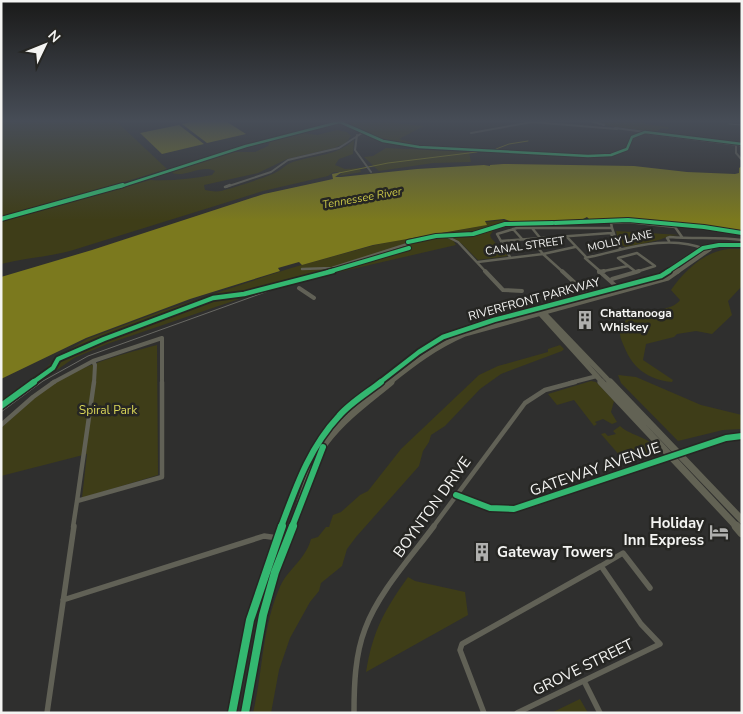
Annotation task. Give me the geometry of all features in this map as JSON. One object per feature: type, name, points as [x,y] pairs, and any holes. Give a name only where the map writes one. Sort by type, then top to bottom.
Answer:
[{"type":"main road","points":[[550,153],[598,156],[614,153]]},
{"type":"main road","points":[[705,249],[719,245],[742,246]]},
{"type":"main road","name":"RIVERFRONT PARKWAY","points":[[232,713],[250,620],[262,580],[303,468],[329,426],[354,402],[419,352],[452,336],[539,310],[668,278],[681,271],[705,249]]},
{"type":"main road","points":[[539,310],[604,375],[742,520]]},
{"type":"main road","points":[[539,310],[596,376],[742,534]]},
{"type":"main road","name":"RIVERFRONT PARKWAY","points":[[245,713],[263,616],[275,572],[317,459],[335,431],[362,405],[420,358],[452,336]]},
{"type":"street","points":[[1,219],[104,191],[223,153]]},
{"type":"street","points":[[225,187],[271,172],[288,160],[321,153]]},
{"type":"street","points":[[357,153],[371,172]]},
{"type":"street","points":[[623,249],[614,243],[611,234],[611,223],[656,224],[676,228],[682,236]]},
{"type":"street","points":[[510,257],[497,234],[513,229],[532,228],[611,228]]},
{"type":"street","points":[[532,228],[541,239]]},
{"type":"street","points":[[611,228],[618,244],[623,249]]},
{"type":"street","points":[[513,229],[522,239]]},
{"type":"street","points":[[551,229],[558,238]]},
{"type":"street","name":"CANAL STREET","points":[[501,241],[611,234]]},
{"type":"street","points":[[302,269],[323,269],[340,266],[423,239],[446,236],[458,242],[503,290],[522,291]]},
{"type":"street","points":[[669,241],[668,237],[682,236],[742,240]]},
{"type":"street","name":"CANAL STREET","points":[[567,237],[586,257]]},
{"type":"street","points":[[531,239],[543,254],[590,297]]},
{"type":"street","name":"MOLLY LANE","points":[[619,289],[586,261],[586,257],[669,241],[693,244],[705,249]]},
{"type":"street","name":"CANAL STREET","points":[[478,262],[543,254],[575,247]]},
{"type":"street","points":[[612,279],[637,272],[655,266],[637,253],[618,258],[637,272]]},
{"type":"street","points":[[599,272],[628,266]]},
{"type":"street","points":[[299,288],[314,298]]},
{"type":"street","points":[[1,425],[40,390],[72,371],[93,361],[162,338],[162,477],[77,501]]},
{"type":"street","points":[[47,713],[95,376],[93,361]]},
{"type":"street","name":"BOYNTON DRIVE","points":[[354,713],[354,688],[362,642],[371,617],[388,590],[524,403],[545,390],[604,375]]},
{"type":"street","name":"GATEWAY AVENUE","points":[[456,495],[490,508],[514,508],[724,439],[742,436]]},
{"type":"street","points":[[63,600],[264,536],[287,540]]},
{"type":"street","points":[[484,713],[460,650],[462,644],[623,553],[650,588]]},
{"type":"street","name":"GROVE STREET","points":[[517,713],[660,644],[641,624],[601,566]]},
{"type":"street","points":[[584,681],[600,713]]},
{"type":"green space","points":[[1,153],[150,153],[167,169],[78,196],[1,216]]},
{"type":"green space","points":[[226,153],[311,153],[287,159],[258,173],[204,185],[205,190],[215,191],[252,182],[276,173],[293,162],[328,153],[353,153],[339,159],[335,165],[345,169],[360,168],[361,172],[339,176],[343,172],[334,172],[328,176],[263,191],[70,251],[1,264],[1,222],[150,180],[197,178],[212,175],[215,171],[205,169],[182,174],[172,173],[179,168]]},
{"type":"green space","points":[[377,153],[469,153],[471,162],[433,163],[379,171],[364,157]]},
{"type":"green space","points":[[503,220],[511,223],[488,228],[493,231],[490,235],[491,238],[508,256],[478,260],[462,244],[451,237],[456,245],[274,287],[107,344],[74,358],[1,409],[1,400],[45,369],[57,357],[87,339],[159,312],[291,268],[375,245],[423,235],[448,234],[448,232],[486,225],[486,222]]},
{"type":"green space","points":[[616,231],[680,235],[668,236],[655,241],[626,247],[619,244]]},
{"type":"green space","points":[[728,249],[742,249],[742,286],[728,301],[732,315],[712,334],[696,331],[677,334],[674,337],[646,344],[643,360],[673,380],[672,382],[662,381],[644,373],[632,362],[623,344],[620,332],[623,324],[630,318],[640,314],[673,306],[680,300],[671,290],[682,276],[703,258]]},
{"type":"green space","name":"Spiral Park","points":[[157,345],[158,475],[82,498],[87,454],[1,476],[1,428],[29,401],[52,384],[81,369],[110,358]]},
{"type":"green space","points":[[560,345],[564,349],[562,351],[501,374],[480,389],[445,426],[431,435],[423,451],[419,466],[356,537],[347,549],[342,566],[321,583],[319,591],[310,602],[290,638],[279,670],[271,713],[253,713],[273,604],[282,582],[305,553],[311,539],[318,537],[326,527],[329,527],[333,515],[341,512],[360,495],[368,491],[401,449],[479,375],[498,366],[548,352],[548,349]]},
{"type":"green space","points":[[618,375],[636,377],[701,405],[742,415],[742,429],[723,430],[678,441],[621,383]]},
{"type":"green space","points":[[591,381],[596,382],[614,401],[611,412],[617,422],[612,424],[603,419],[595,422],[597,424],[594,426],[574,400],[557,405],[548,394]]},
{"type":"green space","points":[[620,426],[630,433],[647,440],[658,452],[627,464],[601,434],[605,433],[608,436],[616,434],[613,431]]},
{"type":"green space","points":[[408,577],[415,581],[465,592],[468,615],[366,672],[376,632],[392,600]]},
{"type":"green space","points":[[580,699],[588,713],[551,713]]},
{"type":"water","name":"Tennessee River","points":[[503,164],[634,166],[687,172],[735,174],[739,173],[739,168],[742,166],[742,231],[656,221],[589,219],[587,217],[581,220],[513,222],[504,219],[485,221],[487,225],[373,245],[302,265],[299,262],[278,268],[280,271],[190,299],[86,338],[1,379],[1,277],[92,250],[264,194],[333,179],[332,174],[342,172],[335,177],[341,177],[417,169]]},
{"type":"waterway","points":[[339,173],[388,163],[466,153]]},
{"type":"railway","points":[[1,412],[43,381],[88,356],[271,290],[318,276]]},
{"type":"cycle path","points":[[1,219],[114,188],[223,153]]},
{"type":"cycle path","points":[[538,153],[588,156],[615,153]]},
{"type":"cycle path","points":[[555,223],[628,220],[704,227],[742,233]]},
{"type":"cycle path","points":[[408,242],[436,236],[473,234],[505,224],[553,223]]},
{"type":"cycle path","points":[[232,713],[250,620],[262,580],[303,468],[319,439],[340,414],[419,352],[443,337],[494,320],[661,276],[703,248],[719,245],[742,245]]},
{"type":"cycle path","points":[[1,406],[53,368],[58,359],[104,339],[213,298],[244,294],[352,266],[409,248]]},
{"type":"cycle path","points":[[456,495],[490,508],[514,509],[726,438],[742,436]]},
{"type":"cycle path","points":[[245,713],[263,615],[275,572],[323,447]]},
{"type":"place","name":"Chattanooga Whiskey","points":[[585,320]]},
{"type":"place","name":"Holiday Inn Express","points":[[719,532]]},
{"type":"place","name":"Gateway Towers","points":[[482,552]]}]
